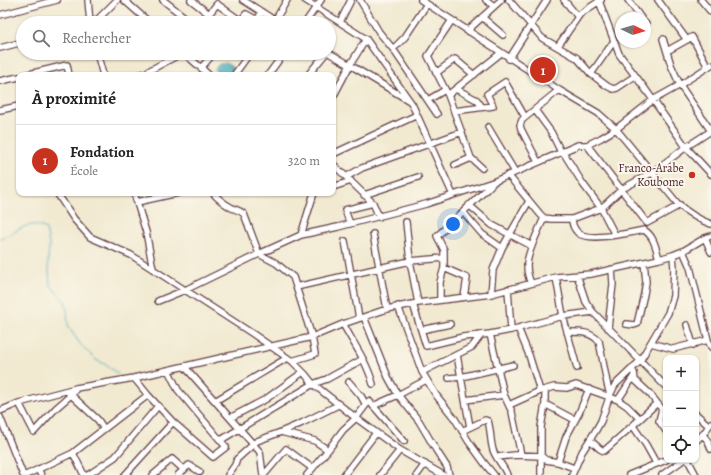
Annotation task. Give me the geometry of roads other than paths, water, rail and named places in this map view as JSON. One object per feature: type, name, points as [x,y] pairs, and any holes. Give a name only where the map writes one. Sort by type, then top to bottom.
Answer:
[{"type":"street","points":[[0,15],[57,0]]},
{"type":"street","points":[[88,0],[89,16]]},
{"type":"street","points":[[101,16],[118,0]]},
{"type":"street","points":[[124,0],[142,16]]},
{"type":"street","points":[[163,0],[183,16]]},
{"type":"street","points":[[191,0],[209,14],[218,4],[233,16]]},
{"type":"street","points":[[243,0],[268,16]]},
{"type":"street","points":[[279,16],[287,0]]},
{"type":"street","points":[[305,0],[330,16]]},
{"type":"street","points":[[310,16],[321,0]]},
{"type":"street","points":[[340,22],[351,0]]},
{"type":"street","points":[[360,0],[379,32],[393,48],[437,114]]},
{"type":"street","points":[[421,0],[501,53],[598,113],[616,129],[683,208],[702,221],[711,224]]},
{"type":"street","points":[[486,0],[494,6]]},
{"type":"street","points":[[467,31],[501,0]]},
{"type":"street","points":[[510,0],[542,38],[577,58],[591,74],[607,86],[613,89],[617,88],[635,76]]},
{"type":"street","points":[[509,58],[547,0]]},
{"type":"street","points":[[564,0],[578,17]]},
{"type":"street","points":[[628,0],[637,12]]},
{"type":"street","points":[[658,0],[687,40]]},
{"type":"street","points":[[702,0],[711,12]]},
{"type":"street","points":[[558,46],[580,14],[600,1],[619,54],[686,146],[711,174]]},
{"type":"street","points":[[393,48],[405,37],[427,4]]},
{"type":"street","points":[[260,16],[262,12]]},
{"type":"street","points":[[482,17],[503,35]]},
{"type":"street","points":[[336,20],[366,39],[410,101],[453,195]]},
{"type":"street","points":[[452,20],[428,56],[448,95],[471,158],[482,168]]},
{"type":"street","points":[[158,301],[185,290],[301,235],[379,217],[426,204],[494,182],[578,145],[587,144],[601,138],[616,129],[653,100],[710,67],[692,37],[667,51]]},
{"type":"street","points":[[336,91],[366,39]]},
{"type":"street","points":[[508,175],[544,218],[572,219],[601,208],[622,189],[653,172],[686,146],[711,131],[680,85],[671,65],[663,39]]},
{"type":"street","points":[[591,74],[614,41]]},
{"type":"street","points":[[0,48],[16,44]]},
{"type":"street","points":[[448,95],[501,53]]},
{"type":"street","points":[[336,57],[410,101]]},
{"type":"street","points":[[436,73],[455,59],[474,75]]},
{"type":"street","points":[[99,60],[102,72]]},
{"type":"street","points":[[145,72],[169,60]]},
{"type":"street","points":[[191,60],[206,72]]},
{"type":"street","points":[[201,68],[208,60]]},
{"type":"street","points":[[236,72],[245,60]]},
{"type":"street","points":[[270,72],[279,60]]},
{"type":"street","points":[[310,72],[320,60]]},
{"type":"street","points":[[37,72],[66,65],[68,72]]},
{"type":"street","points":[[0,81],[16,78]]},
{"type":"street","points":[[454,111],[493,106],[487,94],[505,82],[525,117]]},
{"type":"street","points":[[456,89],[477,100],[482,107]]},
{"type":"street","points":[[428,100],[445,90]]},
{"type":"street","points":[[538,162],[520,125],[525,117],[559,90]]},
{"type":"street","points":[[0,110],[16,107]]},
{"type":"street","points":[[534,110],[551,132],[583,184],[601,208],[615,235]]},
{"type":"street","points":[[336,153],[417,115]]},
{"type":"street","points":[[488,127],[515,172]]},
{"type":"street","points":[[346,177],[362,168],[462,132]]},
{"type":"street","points":[[587,144],[647,223],[680,205]]},
{"type":"street","points":[[455,165],[471,158]]},
{"type":"street","points":[[336,167],[373,204],[379,217]]},
{"type":"street","points":[[364,195],[418,177]]},
{"type":"street","points":[[336,186],[351,181]]},
{"type":"street","points":[[440,300],[440,282],[444,268],[444,250],[437,236],[494,182]]},
{"type":"street","points":[[59,196],[74,219],[90,237],[131,255],[270,346],[303,372],[313,384],[338,405],[400,450],[443,475]]},
{"type":"street","points":[[63,196],[66,207]]},
{"type":"street","points":[[135,196],[146,232],[153,269]]},
{"type":"street","points":[[137,202],[164,196]]},
{"type":"street","points":[[215,401],[289,360],[315,354],[312,337],[293,277],[276,263],[259,254],[244,214],[224,203],[216,196]]},
{"type":"street","points":[[301,235],[314,196]]},
{"type":"street","points":[[491,294],[493,270],[502,248],[529,201]]},
{"type":"street","points":[[350,224],[345,210],[373,204]]},
{"type":"street","points":[[469,205],[492,225],[532,246]]},
{"type":"street","points":[[463,212],[482,234],[502,248]]},
{"type":"street","points":[[531,283],[528,276],[527,263],[532,246],[544,218]]},
{"type":"street","points":[[572,219],[573,227],[583,236],[590,237],[615,235],[644,230],[654,242],[659,259]]},
{"type":"street","points":[[406,222],[415,303],[426,346],[463,337],[511,330],[563,316],[593,312]]},
{"type":"street","points":[[373,234],[387,309]]},
{"type":"street","points":[[19,403],[34,432],[69,393],[76,388],[134,378],[312,337],[343,324],[398,306],[491,294],[556,277],[591,274],[659,259],[683,251],[708,237],[711,252]]},
{"type":"street","points":[[345,241],[351,275],[362,318],[387,375],[398,395],[419,421],[447,467],[449,475]]},
{"type":"street","points":[[683,251],[692,273],[711,347]]},
{"type":"street","points":[[572,475],[582,452],[601,421],[615,385],[640,361],[668,313],[673,296],[673,255]]},
{"type":"street","points":[[296,287],[410,261],[444,258]]},
{"type":"street","points":[[626,324],[637,324],[646,282],[644,262]]},
{"type":"street","points":[[444,268],[467,278],[464,297]]},
{"type":"street","points":[[608,328],[613,284],[612,269]]},
{"type":"street","points":[[577,275],[586,302],[593,312],[640,361],[663,382]]},
{"type":"street","points":[[556,277],[563,316],[577,368]]},
{"type":"street","points":[[508,290],[511,330]]},
{"type":"street","points":[[398,306],[426,380],[436,395],[456,419],[462,431],[494,475]]},
{"type":"street","points":[[343,324],[370,372],[373,384]]},
{"type":"street","points":[[421,330],[450,324]]},
{"type":"street","points":[[687,325],[693,345]]},
{"type":"street","points":[[518,328],[542,390],[545,404],[541,427],[541,475]]},
{"type":"street","points":[[567,332],[585,332],[595,336],[599,341],[610,396]]},
{"type":"street","points":[[490,334],[504,395],[512,412],[520,455]]},
{"type":"street","points":[[422,372],[472,348],[481,335]]},
{"type":"street","points":[[651,343],[673,349],[708,340]]},
{"type":"street","points":[[457,355],[470,427]]},
{"type":"street","points":[[221,440],[313,384],[327,379],[363,359]]},
{"type":"street","points":[[449,378],[461,377],[513,365]]},
{"type":"street","points":[[184,366],[260,452],[263,475]]},
{"type":"street","points":[[134,378],[174,422],[213,457],[226,447],[178,390],[168,370]]},
{"type":"street","points":[[632,370],[635,380],[650,394],[662,409],[659,422],[663,427]]},
{"type":"street","points":[[230,418],[266,399],[303,372]]},
{"type":"street","points":[[618,400],[634,376]]},
{"type":"street","points":[[373,406],[426,380]]},
{"type":"street","points":[[349,382],[361,396],[366,405]]},
{"type":"street","points":[[509,405],[542,390],[567,388],[576,385],[618,400],[627,406],[640,419]]},
{"type":"street","points":[[558,462],[566,437],[589,389]]},
{"type":"street","points":[[0,411],[19,403],[69,393]]},
{"type":"street","points":[[69,393],[98,420],[104,429]]},
{"type":"street","points":[[26,475],[40,472],[73,453],[148,395]]},
{"type":"street","points":[[465,400],[504,395]]},
{"type":"street","points":[[307,475],[343,430],[356,418],[368,401],[404,441]]},
{"type":"street","points":[[590,440],[604,451],[657,403]]},
{"type":"street","points":[[545,404],[575,420]]},
{"type":"street","points":[[228,475],[237,459],[257,441],[302,423],[338,405]]},
{"type":"street","points":[[92,474],[114,456],[158,406]]},
{"type":"street","points":[[699,416],[710,425],[699,438]]},
{"type":"street","points":[[0,417],[23,475]]},
{"type":"street","points":[[462,431],[485,420],[488,421],[493,449],[507,475]]},
{"type":"street","points":[[125,475],[174,422]]},
{"type":"street","points":[[633,426],[646,445],[656,464]]},
{"type":"street","points":[[281,432],[315,441],[328,450]]},
{"type":"street","points":[[345,475],[376,433]]},
{"type":"street","points":[[703,435],[708,441],[711,449]]},
{"type":"street","points":[[263,475],[286,448],[312,468]]},
{"type":"street","points":[[380,475],[400,450]]},
{"type":"street","points":[[73,453],[84,475]]},
{"type":"street","points":[[497,457],[520,455],[541,456],[546,460],[558,462],[574,468]]},
{"type":"street","points":[[153,475],[172,459],[184,470]]},
{"type":"street","points":[[629,475],[663,461]]},
{"type":"street","points":[[662,475],[679,463]]},
{"type":"street","points":[[690,463],[696,475]]},
{"type":"street","points":[[417,475],[425,464]]},
{"type":"street","points":[[178,475],[189,465],[200,472]]},
{"type":"water","points":[[226,63],[231,66],[234,72],[216,72],[215,69],[219,64]]},
{"type":"waterway","points":[[0,238],[32,225],[46,229],[49,244],[48,262],[50,284],[65,301],[68,326],[80,344],[96,360],[103,363],[118,374]]},
{"type":"place","name":"Fondation","points":[[543,70]]},
{"type":"place","name":"Franco-Arabe Koubome","points":[[692,175]]}]
